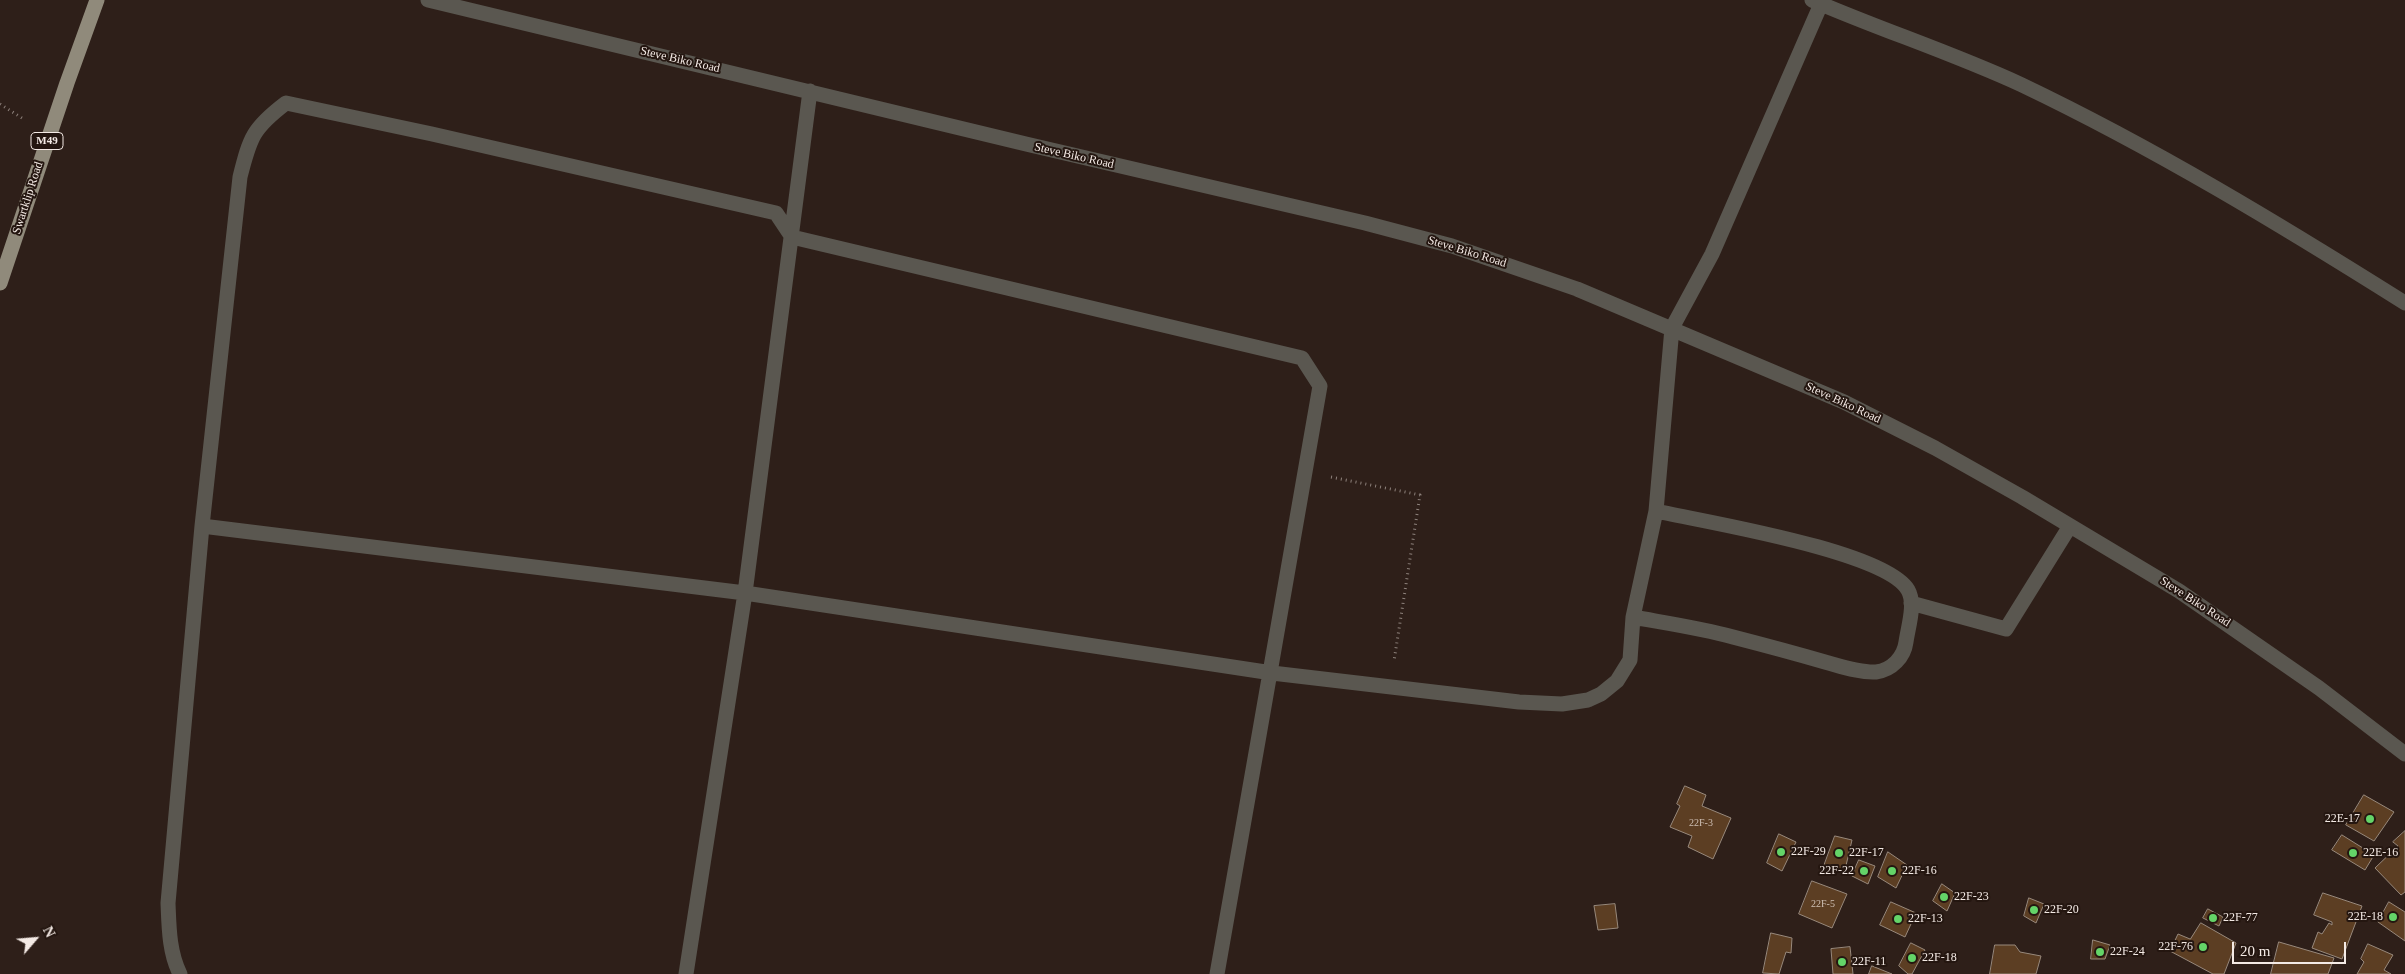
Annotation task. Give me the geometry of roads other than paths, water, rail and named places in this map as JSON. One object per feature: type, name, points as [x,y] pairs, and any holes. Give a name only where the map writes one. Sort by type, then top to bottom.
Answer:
[{"type":"main road","name":"Swartklip Road","points":[[0,283],[67,82],[97,0]]},
{"type":"street","name":"Steve Biko Road","points":[[428,0],[1045,149],[1365,223],[1452,246],[1577,288],[1844,402],[1935,448],[2179,591],[2319,688],[2405,754]]},
{"type":"street","points":[[202,526],[745,593],[1272,673],[1519,702],[1562,704],[1588,700],[1610,689],[1630,660],[1633,617],[1656,511],[1672,328],[1712,254],[1816,2],[1929,44],[2057,103],[2178,167],[2304,240],[2405,303]]},
{"type":"street","points":[[686,974],[745,593],[810,91]]},
{"type":"street","points":[[180,974],[174,963],[168,903],[202,526],[240,177],[248,145],[262,121],[286,103],[432,134],[776,213],[792,237],[1302,358],[1320,386],[1272,673],[1254,762],[1217,974]]},
{"type":"street","points":[[1633,617],[1731,636],[1850,668],[1875,672],[1887,669],[1900,658],[1905,650],[1911,603],[1909,592],[1898,578],[1880,568],[1836,551],[1656,511]]},
{"type":"street","points":[[1911,603],[2006,629],[2070,526]]},
{"type":"place","name":"22E-17","points":[[2370,819]]},
{"type":"place","name":"22F-29","points":[[1781,852]]},
{"type":"place","name":"22F-17","points":[[1839,853]]},
{"type":"place","name":"22E-16","points":[[2353,853]]},
{"type":"place","name":"22F-22","points":[[1864,871]]},
{"type":"place","name":"22F-16","points":[[1892,871]]},
{"type":"place","name":"22F-23","points":[[1944,897]]},
{"type":"place","name":"22F-20","points":[[2034,910]]},
{"type":"place","name":"22E-18","points":[[2393,917]]},
{"type":"place","name":"22F-77","points":[[2213,918]]},
{"type":"place","name":"22F-13","points":[[1898,919]]},
{"type":"place","name":"22F-76","points":[[2203,947]]},
{"type":"place","name":"22F-24","points":[[2100,952]]},
{"type":"place","name":"22F-18","points":[[1912,958]]},
{"type":"place","name":"22F-11","points":[[1842,962]]}]
